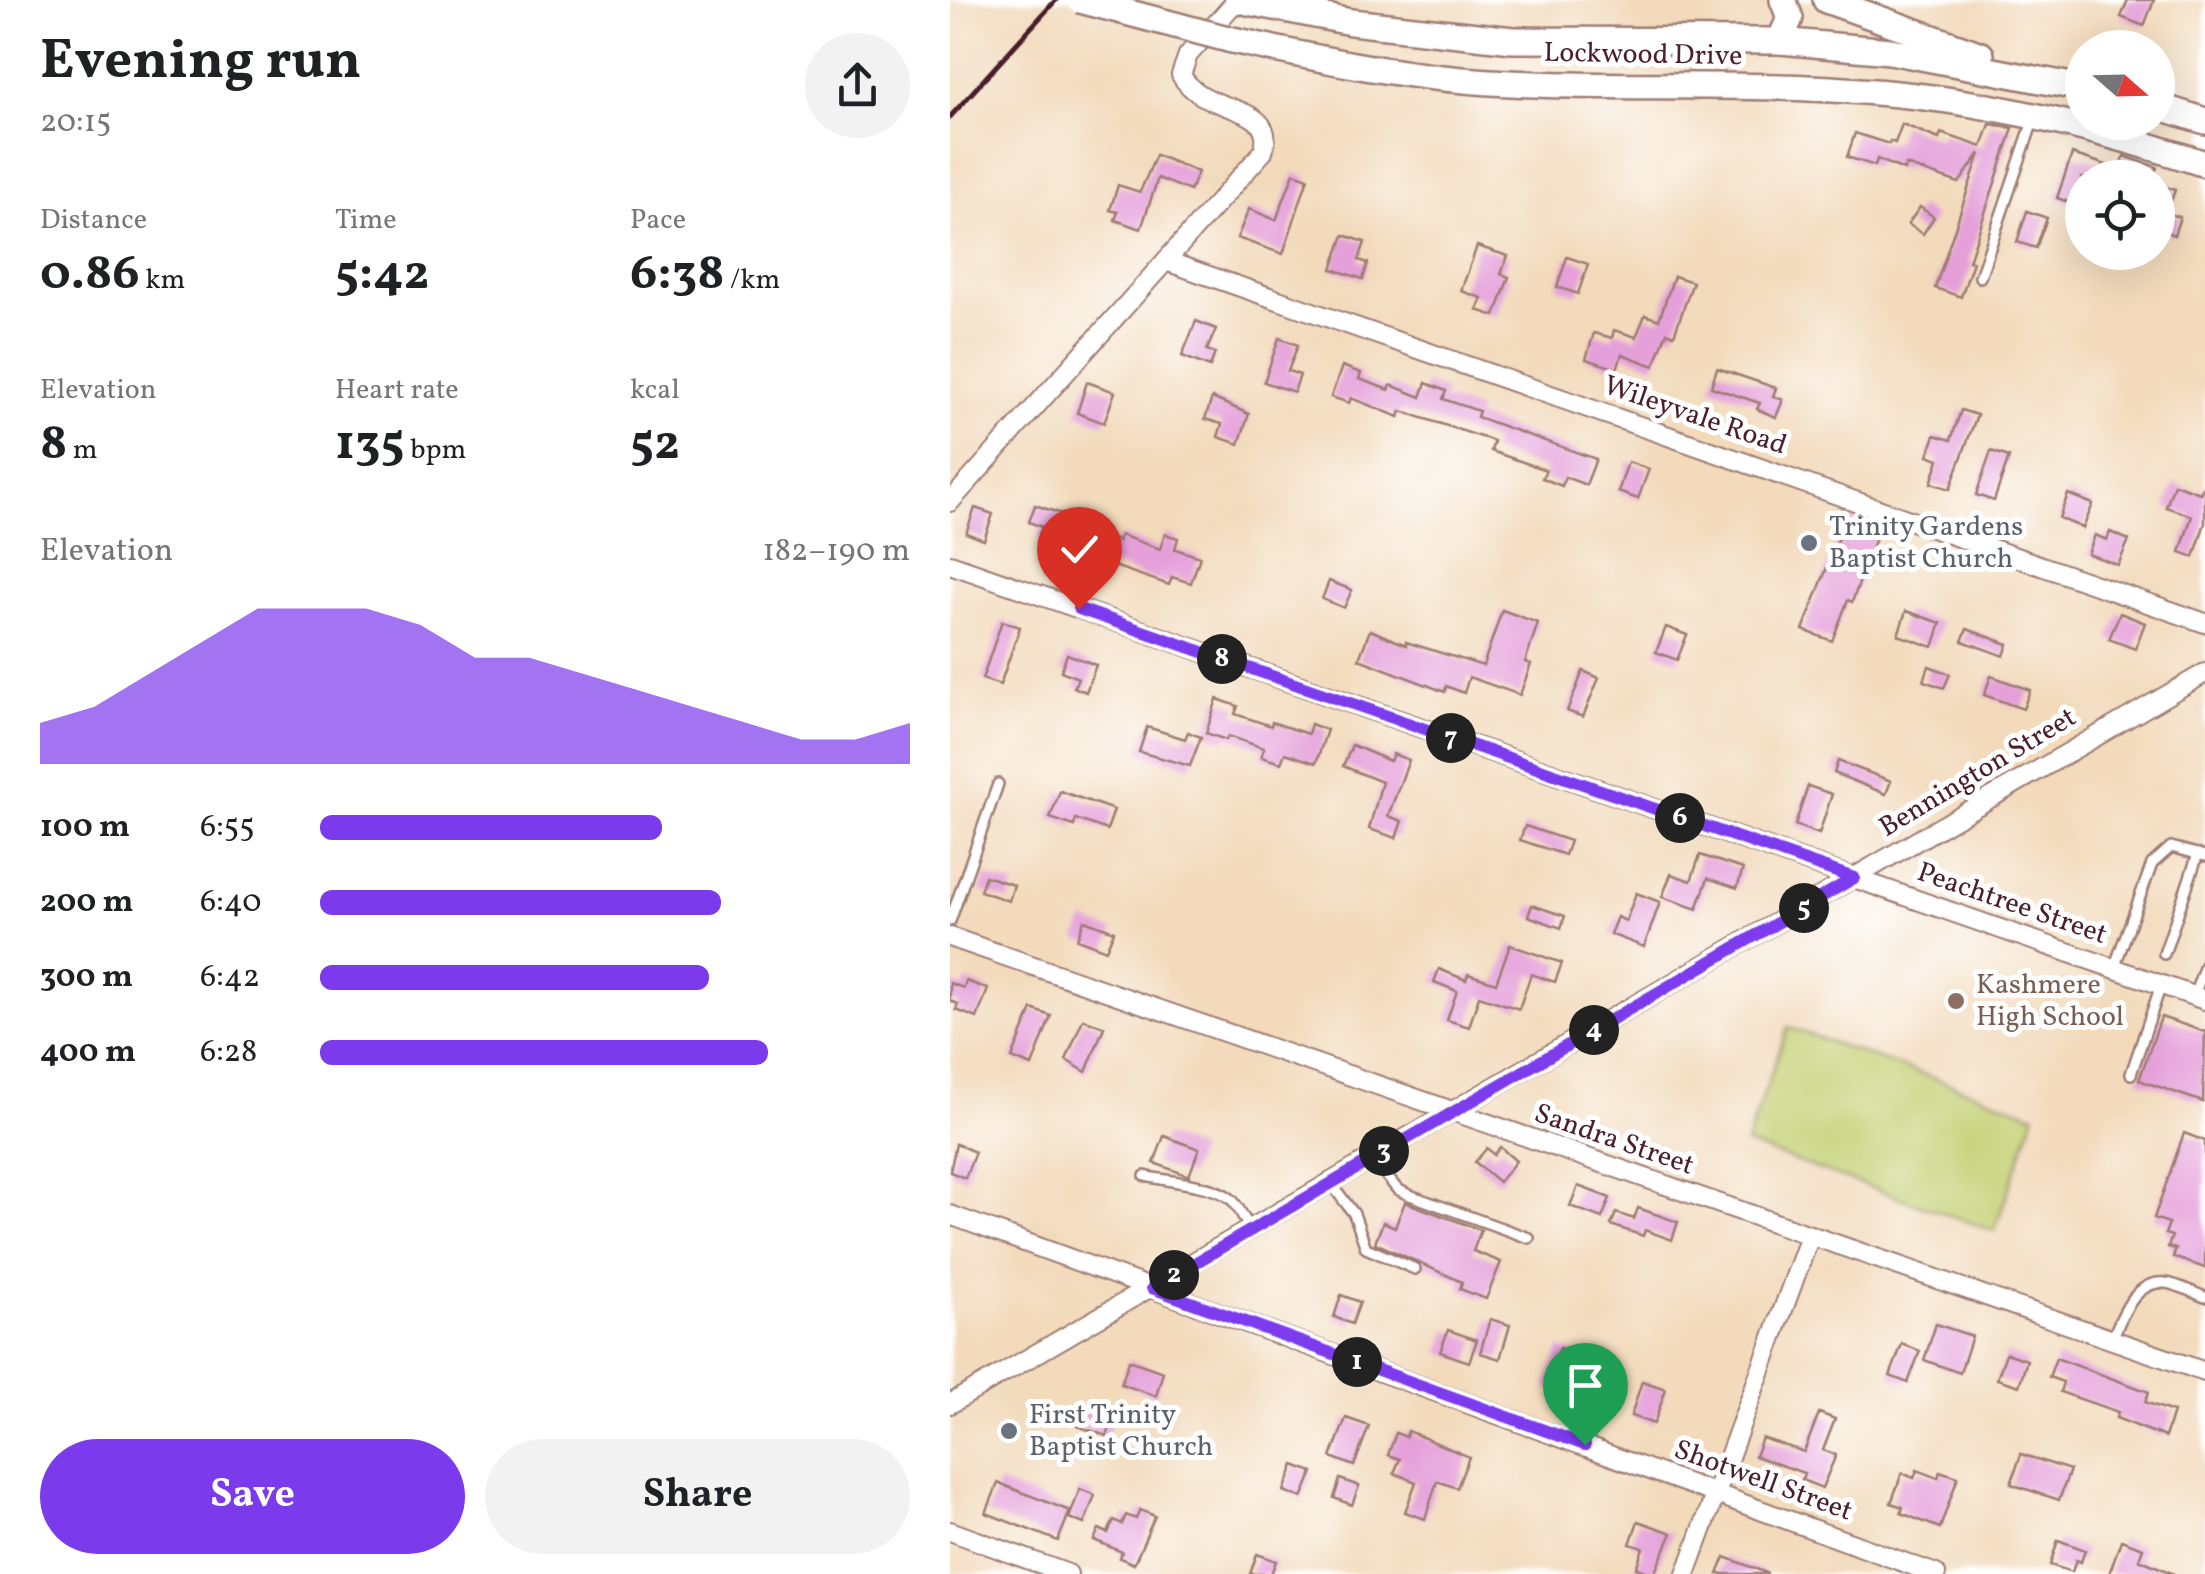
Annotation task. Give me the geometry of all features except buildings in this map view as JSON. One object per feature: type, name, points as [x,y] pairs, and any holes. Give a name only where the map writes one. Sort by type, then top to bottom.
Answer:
[{"type":"main road","name":"Lockwood Drive","points":[[1080,0],[1359,68],[1476,81],[1814,88],[1946,100],[2126,138],[2205,164]]},
{"type":"main road","points":[[1780,41],[1790,18],[1784,0]]},
{"type":"main road","points":[[1826,0],[2056,82]]},
{"type":"main road","name":"Lockwood Drive","points":[[1245,2],[1351,22],[1513,40],[1780,41],[1870,49],[2065,84]]},
{"type":"main road","points":[[1870,49],[1863,77],[1870,93]]},
{"type":"main road","points":[[2175,111],[2205,121]]},
{"type":"street","points":[[950,502],[1253,166],[1267,140],[1264,126],[1255,117],[1201,98],[1189,89],[1182,75],[1188,55],[1245,2]]},
{"type":"street","name":"Wileyvale Road","points":[[1166,261],[2205,623]]},
{"type":"street","name":"Peachtree Street","points":[[950,564],[2200,998]]},
{"type":"street","name":"Bennington Street","points":[[950,1404],[2205,673]]},
{"type":"street","name":"Sandra Street","points":[[950,937],[2205,1372]]},
{"type":"street","name":"Shotwell Street","points":[[950,1215],[1936,1574]]},
{"type":"street","points":[[1686,1574],[1810,1236]]},
{"type":"street","points":[[950,1531],[1068,1574]]},
{"type":"lane","points":[[1980,277],[2034,118]]},
{"type":"lane","points":[[950,922],[998,784]]},
{"type":"lane","points":[[2114,968],[2152,864],[2170,847],[2201,855],[2164,954]]},
{"type":"lane","points":[[2200,998],[2205,965]]},
{"type":"lane","points":[[2132,1074],[2161,985]]},
{"type":"lane","points":[[1372,1158],[1397,1189],[1529,1238]]},
{"type":"lane","points":[[1145,1176],[1216,1188],[1233,1201],[1250,1230]]},
{"type":"lane","points":[[1330,1182],[1354,1214],[1366,1248],[1414,1268]]},
{"type":"lane","points":[[2112,1340],[2123,1311],[2146,1286],[2165,1283],[2205,1297]]},
{"type":"green space","points":[[1788,1027],[2035,1114],[1994,1231],[1746,1144]]},
{"type":"railway","points":[[950,117],[1056,0]]},
{"type":"place","name":"Trinity Gardens Baptist Church","points":[[1809,543]]},
{"type":"place","name":"Kashmere High School","points":[[1956,1001]]},
{"type":"place","name":"First Trinity Baptist Church","points":[[1009,1431]]},
{"type":"route","points":[[1079,609],[1854,878],[1152,1288],[1585,1445]]}]
